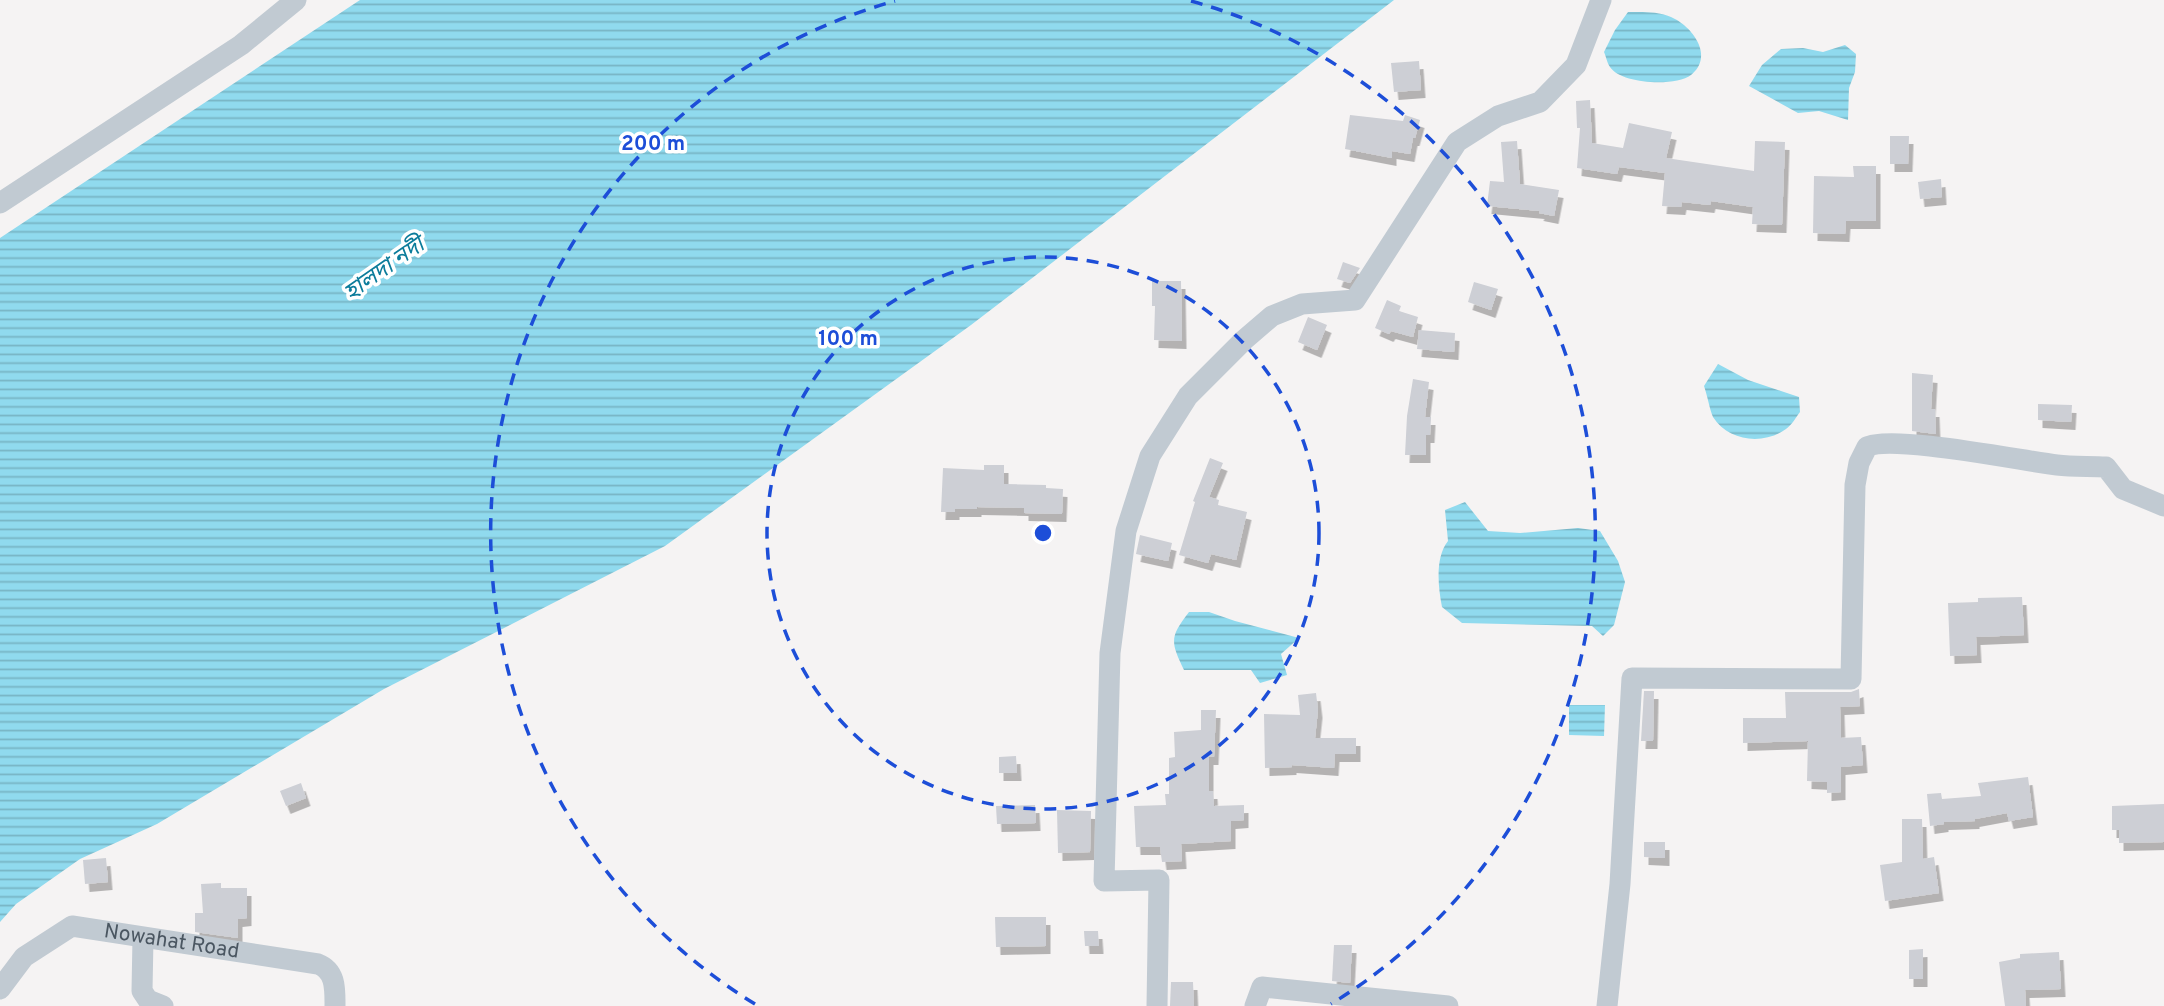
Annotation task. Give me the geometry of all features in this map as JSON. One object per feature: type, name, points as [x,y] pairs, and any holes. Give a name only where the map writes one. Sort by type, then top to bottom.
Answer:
[{"type":"street","points":[[0,203],[241,44],[296,0]]},
{"type":"street","points":[[1157,1006],[1159,880],[1104,881],[1110,653],[1126,531],[1150,456],[1188,396],[1272,316],[1301,304],[1355,300],[1457,142],[1498,116],[1539,102],[1576,65],[1601,0]]},
{"type":"street","points":[[1607,1006],[1620,884],[1632,678],[1851,679],[1855,485],[1861,457],[1867,447],[1877,443],[1923,446],[2058,465],[2106,467],[2123,489],[2164,506]]},
{"type":"street","name":"Nowahat Road","points":[[0,989],[24,957],[72,926],[323,965],[333,976],[335,1006]]},
{"type":"street","points":[[143,939],[142,990],[148,1000],[163,1006]]},
{"type":"street","points":[[1255,1006],[1262,988],[1447,1006]]},
{"type":"water","name":"হালদা নদী","points":[[360,0],[1394,0],[971,325],[665,546],[384,689],[157,824],[80,859],[16,904],[0,922],[0,238]]},
{"type":"water","points":[[1628,12],[1666,15],[1679,21],[1693,34],[1701,51],[1701,59],[1691,75],[1673,81],[1649,82],[1616,73],[1609,65],[1604,52]]},
{"type":"water","points":[[1845,45],[1856,54],[1855,72],[1849,88],[1848,120],[1819,111],[1798,113],[1749,86],[1762,65],[1781,49],[1803,48],[1823,52]]},
{"type":"water","points":[[1718,364],[1748,380],[1799,397],[1800,412],[1788,427],[1768,437],[1747,438],[1728,432],[1713,417],[1704,386]]},
{"type":"water","points":[[1465,502],[1488,531],[1520,533],[1578,528],[1600,531],[1618,561],[1625,582],[1614,625],[1603,636],[1592,626],[1462,623],[1442,607],[1439,572],[1441,555],[1448,541],[1445,510]]},
{"type":"water","points":[[1189,612],[1209,612],[1299,638],[1281,654],[1287,675],[1260,683],[1251,670],[1184,670],[1174,640],[1178,628]]},
{"type":"water","points":[[1569,705],[1605,705],[1604,736],[1569,735]]},
{"type":"building","points":[[1419,61],[1421,90],[1394,92],[1391,63]]},
{"type":"building","points":[[1590,100],[1592,143],[1623,148],[1629,123],[1672,132],[1666,158],[1754,171],[1755,141],[1785,142],[1782,225],[1752,224],[1753,207],[1711,201],[1710,205],[1682,202],[1681,207],[1662,206],[1665,173],[1619,167],[1617,174],[1577,168],[1580,128],[1577,128],[1576,101]]},
{"type":"building","points":[[1350,115],[1403,121],[1405,115],[1420,120],[1410,154],[1392,151],[1392,158],[1345,149]]},
{"type":"building","points":[[1890,136],[1909,136],[1908,164],[1890,164]]},
{"type":"building","points":[[1517,141],[1520,184],[1559,190],[1554,216],[1539,213],[1540,211],[1487,206],[1490,181],[1504,182],[1501,142]]},
{"type":"building","points":[[1853,166],[1876,166],[1876,221],[1846,221],[1845,234],[1813,233],[1814,176],[1854,177]]},
{"type":"building","points":[[1941,179],[1942,197],[1920,199],[1918,182]]},
{"type":"building","points":[[1343,262],[1360,268],[1350,283],[1337,279]]},
{"type":"building","points":[[1152,281],[1181,281],[1182,341],[1154,340],[1155,306],[1152,306]]},
{"type":"building","points":[[1474,282],[1498,289],[1491,310],[1468,302]]},
{"type":"building","points":[[1387,300],[1401,306],[1399,311],[1418,317],[1413,337],[1391,331],[1389,334],[1375,328]]},
{"type":"building","points":[[1308,317],[1327,325],[1317,350],[1298,342]]},
{"type":"building","points":[[1419,330],[1455,333],[1454,352],[1417,349]]},
{"type":"building","points":[[1912,373],[1933,375],[1931,409],[1935,409],[1936,434],[1912,431]]},
{"type":"building","points":[[1413,379],[1429,382],[1425,417],[1431,417],[1430,435],[1426,435],[1426,455],[1405,455]]},
{"type":"building","points":[[2038,404],[2072,405],[2071,422],[2038,420]]},
{"type":"building","points":[[1210,458],[1223,463],[1209,497],[1219,500],[1218,505],[1247,512],[1236,560],[1211,554],[1208,563],[1179,555],[1195,502],[1193,501]]},
{"type":"building","points":[[984,465],[1004,465],[1004,484],[1046,485],[1046,488],[1063,489],[1062,514],[1024,513],[1024,508],[977,507],[941,512],[943,468],[984,470]]},
{"type":"building","points":[[1140,535],[1172,543],[1168,561],[1136,554]]},
{"type":"building","points":[[2022,597],[2024,635],[1976,637],[1977,655],[1950,656],[1948,603],[1978,602],[1978,598]]},
{"type":"building","points":[[1859,689],[1860,706],[1840,707],[1841,738],[1861,737],[1863,765],[1841,767],[1841,792],[1827,793],[1827,782],[1807,781],[1808,741],[1743,743],[1743,718],[1786,718],[1785,692],[1851,692]]},
{"type":"building","points":[[1644,691],[1654,691],[1653,741],[1641,741]]},
{"type":"building","points":[[1316,693],[1318,710],[1315,738],[1356,738],[1356,754],[1335,754],[1334,768],[1292,765],[1265,768],[1264,714],[1300,715],[1298,695]]},
{"type":"building","points":[[1201,710],[1216,710],[1214,757],[1209,757],[1209,791],[1213,791],[1214,806],[1244,805],[1244,820],[1231,821],[1231,841],[1181,844],[1182,861],[1162,862],[1160,847],[1136,847],[1134,806],[1166,805],[1165,794],[1169,794],[1169,758],[1175,757],[1174,732],[1201,730]]},
{"type":"building","points":[[1016,756],[1017,773],[999,773],[999,757]]},
{"type":"building","points":[[2028,777],[2033,817],[2009,821],[2007,813],[1975,821],[1944,822],[1930,826],[1927,794],[1941,793],[1942,799],[1981,796],[1978,783]]},
{"type":"building","points":[[301,783],[306,798],[286,806],[280,791]]},
{"type":"building","points":[[2164,804],[2164,842],[2119,843],[2119,830],[2112,830],[2112,806]]},
{"type":"building","points":[[1035,805],[1036,823],[997,824],[996,806]]},
{"type":"building","points":[[1057,810],[1091,811],[1090,852],[1058,853]]},
{"type":"building","points":[[1902,819],[1922,819],[1923,859],[1934,857],[1939,893],[1885,901],[1880,865],[1902,862]]},
{"type":"building","points":[[1644,842],[1665,842],[1665,858],[1644,857]]},
{"type":"building","points":[[106,858],[108,882],[85,884],[83,860]]},
{"type":"building","points":[[221,883],[221,888],[247,888],[247,918],[238,919],[238,938],[195,932],[195,913],[203,913],[201,884]]},
{"type":"building","points":[[995,917],[1046,917],[1046,946],[996,947]]},
{"type":"building","points":[[1084,931],[1098,931],[1099,946],[1085,946]]},
{"type":"building","points":[[1334,945],[1352,945],[1350,983],[1332,981]]},
{"type":"building","points":[[1923,949],[1923,979],[1909,979],[1909,950]]},
{"type":"building","points":[[2059,952],[2061,989],[2025,990],[2026,1006],[2005,1006],[1999,962],[2020,958],[2020,954]]},
{"type":"building","points":[[1171,982],[1193,982],[1194,1006],[1170,1006]]}]
